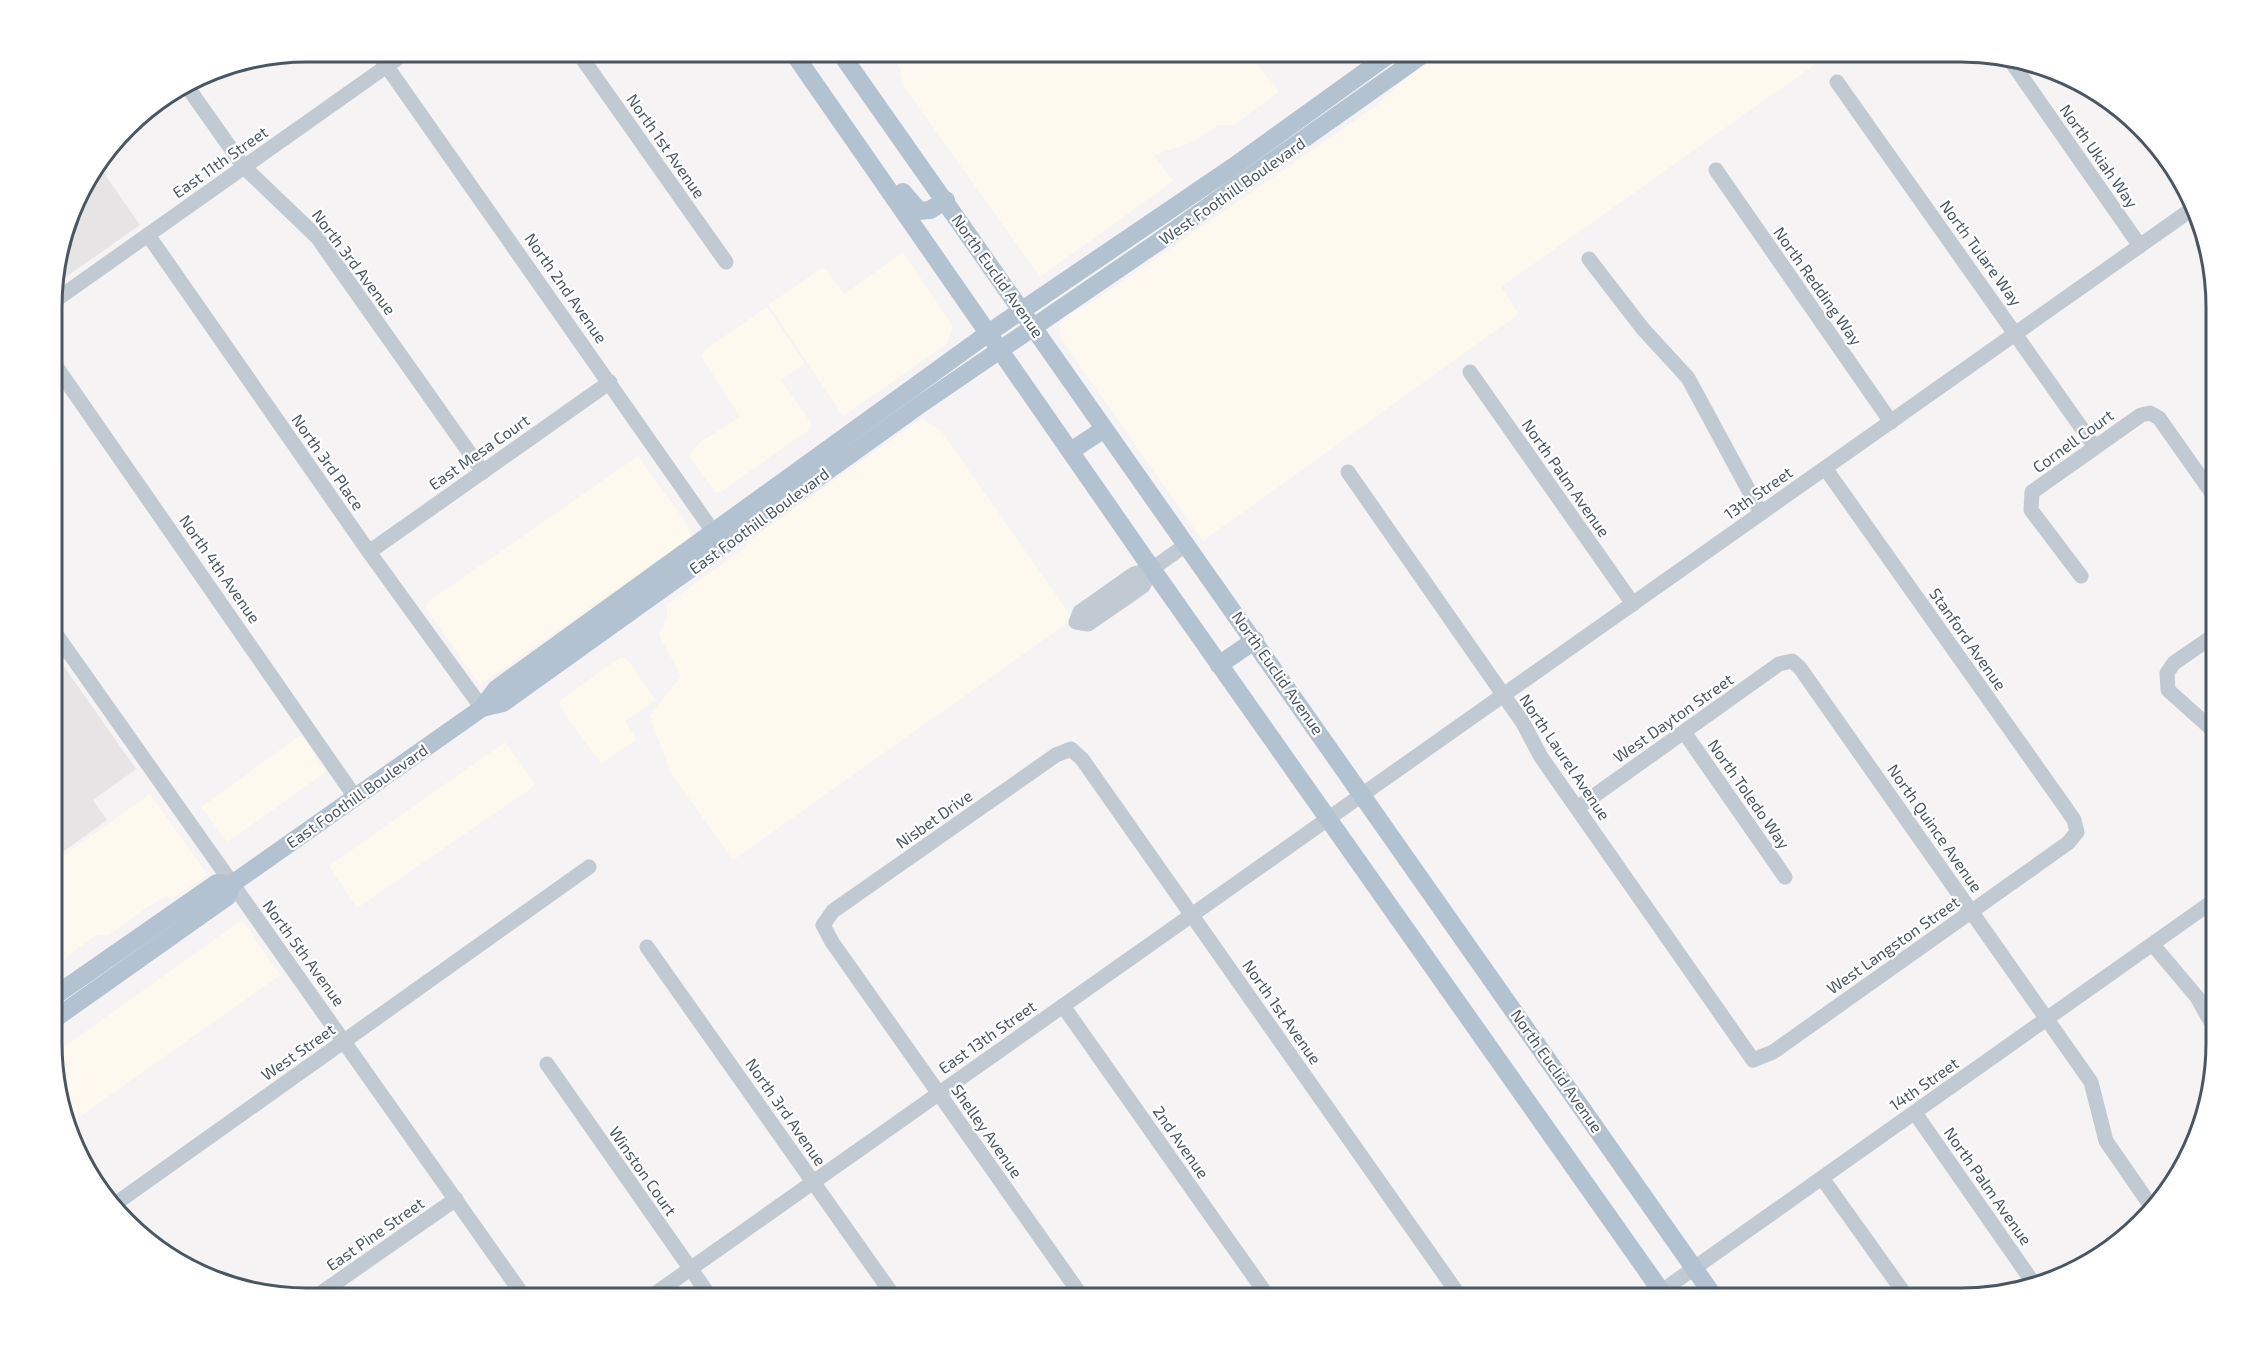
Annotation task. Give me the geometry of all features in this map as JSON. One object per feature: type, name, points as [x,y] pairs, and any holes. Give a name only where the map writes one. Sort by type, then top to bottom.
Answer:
[{"type":"main road","points":[[800,62],[1655,1288]]},
{"type":"main road","name":"North Euclid Avenue","points":[[847,62],[1364,794],[1708,1288]]},
{"type":"main road","name":"West Foothill Boulevard","points":[[1022,312],[1380,62]]},
{"type":"main road","name":"West Foothill Boulevard","points":[[1034,329],[1413,62]]},
{"type":"main road","points":[[1240,185],[1241,172],[1296,132],[1305,123],[1310,112]]},
{"type":"main road","points":[[846,128],[881,159],[919,211],[930,210],[946,200]]},
{"type":"main road","name":"East Foothill Boulevard","points":[[62,1014],[227,897],[232,884],[355,797],[482,708],[503,704],[990,333],[1022,312]]},
{"type":"main road","name":"East Foothill Boulevard","points":[[719,540],[1034,329]]},
{"type":"main road","points":[[1071,451],[1104,429]]},
{"type":"main road","points":[[1219,665],[1255,640]]},
{"type":"main road","name":"East Foothill Boulevard","points":[[62,991],[217,883],[232,884]]},
{"type":"street","name":"North 2nd Avenue","points":[[384,62],[719,540]]},
{"type":"street","name":"East 11th Street","points":[[62,296],[393,62]]},
{"type":"street","name":"North 1st Avenue","points":[[585,62],[726,262]]},
{"type":"street","name":"North Ukiah Way","points":[[2015,68],[2140,246]]},
{"type":"street","name":"North Tulare Way","points":[[1836,82],[2096,447]]},
{"type":"street","name":"North 3rd Avenue","points":[[190,91],[244,167],[317,237],[483,472]]},
{"type":"street","name":"North Redding Way","points":[[1716,170],[1891,422]]},
{"type":"street","name":"13th Street","points":[[1346,806],[2188,212]]},
{"type":"street","name":"North 3rd Place","points":[[148,235],[369,552],[482,708]]},
{"type":"street","points":[[1589,259],[1644,329],[1688,378],[1761,513]]},
{"type":"street","name":"North Palm Avenue","points":[[1470,372],[1633,604]]},
{"type":"street","name":"North 4th Avenue","points":[[62,375],[355,797]]},
{"type":"street","name":"East Mesa Court","points":[[369,552],[610,382]]},
{"type":"street","name":"Cornell Court","points":[[2081,576],[2031,510],[2032,492],[2141,415],[2151,413],[2159,418],[2206,485]]},
{"type":"street","name":"Stanford Avenue","points":[[1825,468],[2063,804],[2074,820],[2077,832]]},
{"type":"street","name":"North Laurel Avenue","points":[[1348,472],[1503,696],[1577,808],[1753,1060]]},
{"type":"street","points":[[1152,569],[1143,586],[1088,624],[1076,622],[1080,612],[1134,574],[1152,569],[1187,544]]},
{"type":"street","points":[[2206,641],[2174,663],[2167,673],[2168,690],[2206,724]]},
{"type":"street","name":"North 5th Avenue","points":[[62,643],[518,1288]]},
{"type":"street","name":"West Dayton Street","points":[[1577,808],[1779,664],[1792,661]]},
{"type":"street","name":"North Quince Avenue","points":[[1792,661],[1800,668],[2091,1082],[2106,1140],[2148,1202]]},
{"type":"street","name":"North Toledo Way","points":[[1684,732],[1785,877]]},
{"type":"street","name":"North 1st Avenue","points":[[1071,749],[1082,759],[1454,1288]]},
{"type":"street","name":"Nisbet Drive","points":[[823,925],[833,911],[1056,755],[1071,749]]},
{"type":"street","name":"East 13th Street","points":[[663,1288],[1346,806]]},
{"type":"street","name":"West Langston Street","points":[[1753,1060],[1773,1052],[2068,843],[2077,832]]},
{"type":"street","name":"West Street","points":[[119,1201],[590,867]]},
{"type":"street","name":"14th Street","points":[[1669,1288],[2206,906]]},
{"type":"street","name":"Shelley Avenue","points":[[823,925],[831,942],[1076,1288]]},
{"type":"street","points":[[2152,945],[2197,997],[2206,1013]]},
{"type":"street","name":"North 3rd Avenue","points":[[647,947],[889,1288]]},
{"type":"street","name":"2nd Avenue","points":[[1064,1006],[1262,1288]]},
{"type":"street","name":"Winston Court","points":[[547,1064],[704,1288]]},
{"type":"street","name":"North Palm Avenue","points":[[1915,1113],[2030,1277]]},
{"type":"street","points":[[1822,1178],[1900,1288]]},
{"type":"street","name":"East Pine Street","points":[[328,1288],[456,1199]]},
{"type":"shaded area","points":[[897,62],[1256,62],[1279,92],[1234,125],[1218,125],[1194,142],[1154,155],[1173,181],[1040,277],[905,88]]},
{"type":"shaded area","points":[[1426,62],[1818,62],[1501,287],[1519,314],[1203,541],[1061,339],[1059,326],[1066,315],[1094,301],[1376,106],[1407,76]]},
{"type":"shaded area","points":[[102,171],[140,225],[64,279],[70,243],[80,213]]},
{"type":"shaded area","points":[[903,252],[953,326],[947,344],[843,416],[768,305],[820,269],[826,269],[844,294]]},
{"type":"shaded area","points":[[767,307],[805,363],[781,380],[811,423],[810,429],[721,492],[715,492],[690,454],[699,443],[740,417],[701,356],[705,350]]},
{"type":"shaded area","points":[[922,418],[942,432],[1073,619],[733,860],[670,772],[650,716],[681,676],[659,635],[667,617],[667,604],[743,549],[748,541]]},
{"type":"shaded area","points":[[638,456],[691,530],[690,537],[480,685],[426,608],[428,602]]},
{"type":"shaded area","points":[[619,658],[626,658],[656,700],[625,721],[637,739],[601,764],[560,707],[559,701]]},
{"type":"shaded area","points":[[62,664],[136,769],[93,800],[107,820],[62,852]]},
{"type":"shaded area","points":[[301,735],[326,772],[227,842],[201,807]]},
{"type":"shaded area","points":[[505,742],[535,784],[533,787],[357,908],[329,866]]},
{"type":"shaded area","points":[[150,794],[208,875],[172,899],[165,897],[149,906],[109,935],[97,935],[71,953],[62,964],[62,857]]},
{"type":"shaded area","points":[[242,920],[280,975],[75,1120],[66,1090],[62,1049]]}]
